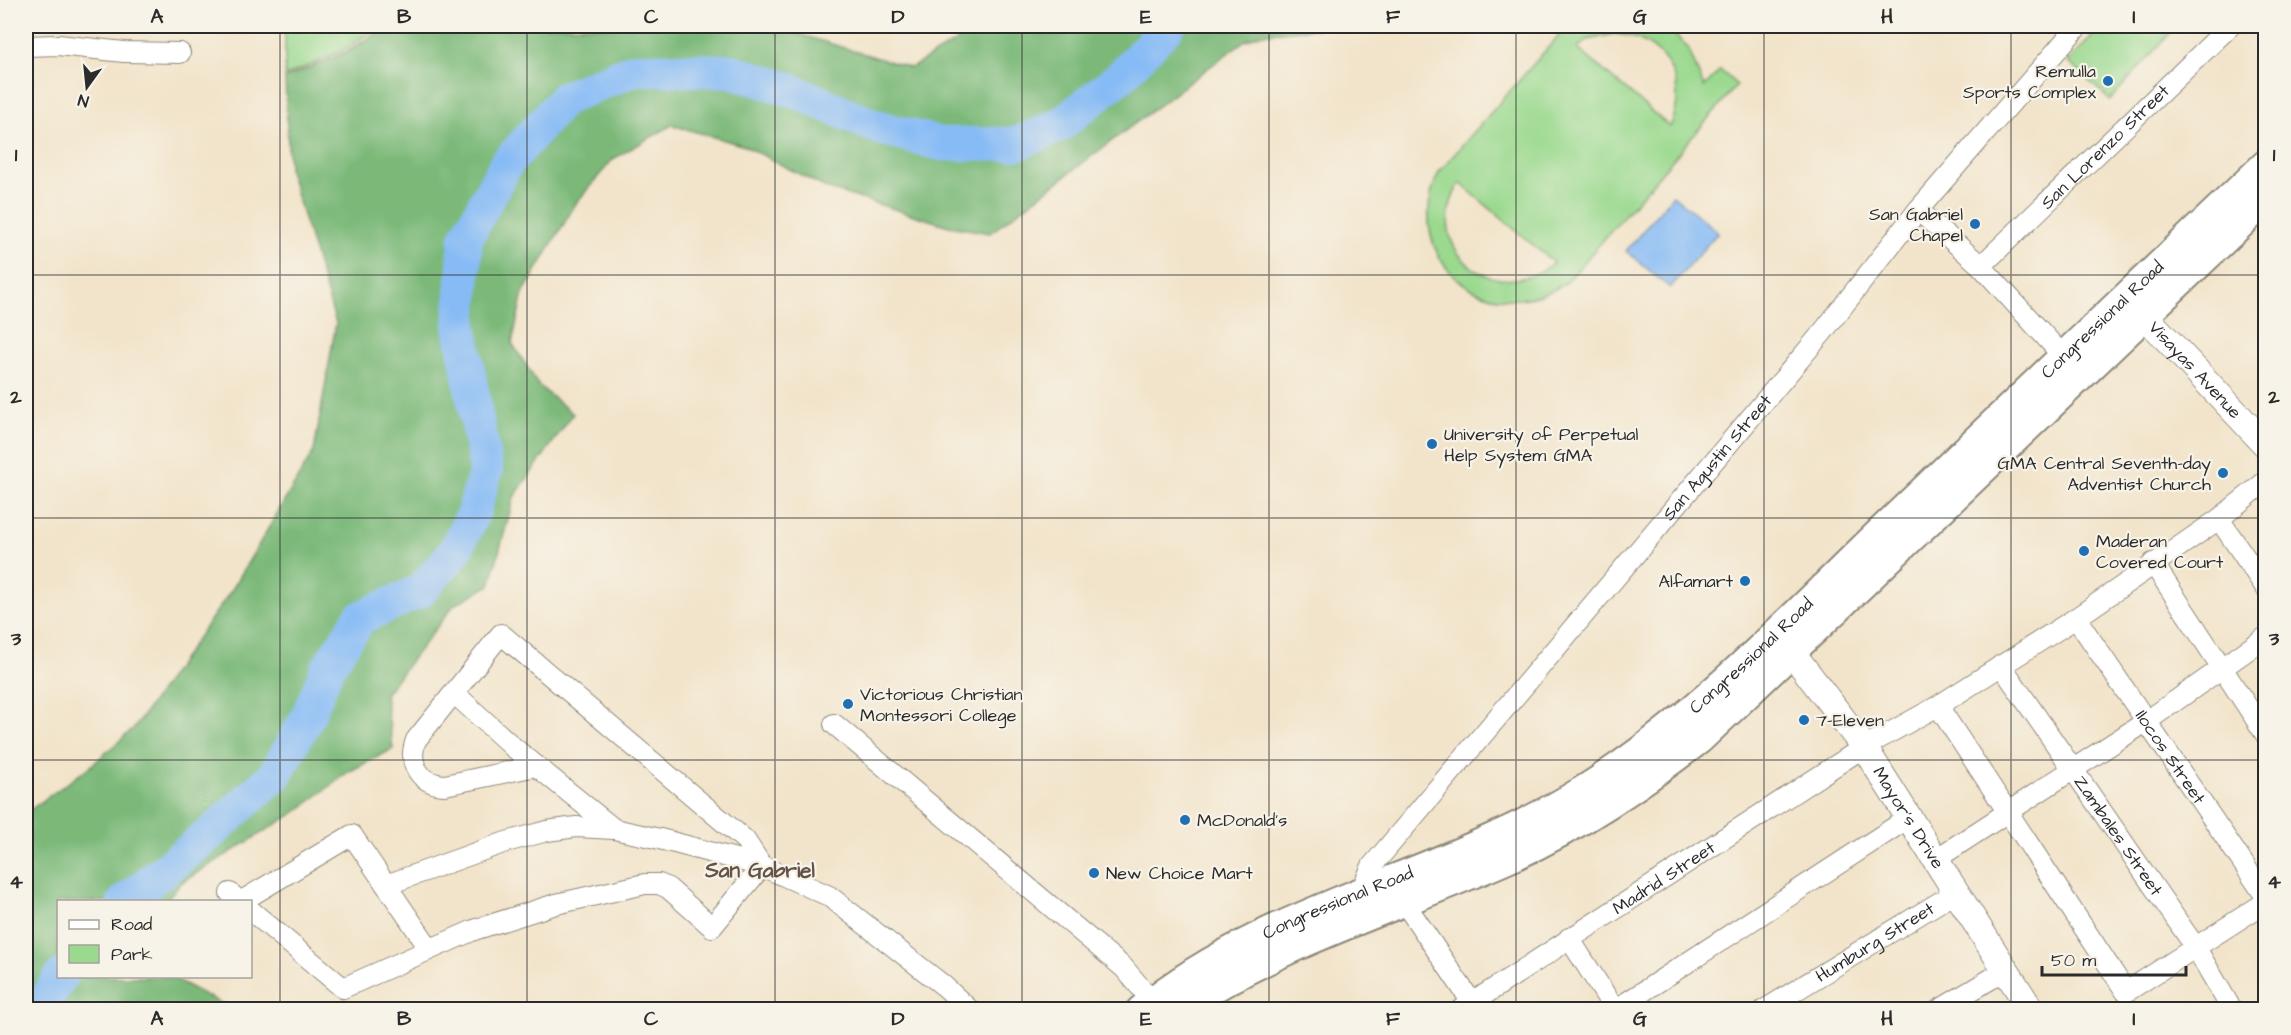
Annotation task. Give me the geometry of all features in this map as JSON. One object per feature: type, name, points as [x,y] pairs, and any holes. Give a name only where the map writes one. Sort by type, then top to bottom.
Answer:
[{"type":"main road","name":"Congressional Road","points":[[1784,641],[2136,306],[2265,164]]},
{"type":"main road","name":"Congressional Road","points":[[1157,1006],[1212,987],[1400,890],[1514,856],[1590,816],[1643,782],[1700,739],[1784,641],[2063,356],[2136,306],[2265,200]]},
{"type":"main road","name":"Congressional Road","points":[[1157,1006],[1258,938],[1361,891],[1400,890]]},
{"type":"street","name":"San Agustin Street","points":[[1361,891],[1372,866],[1822,333],[1918,210],[2078,26]]},
{"type":"street","name":"San Lorenzo Street","points":[[1981,266],[2230,26]]},
{"type":"street","points":[[26,46],[58,45],[124,52],[180,54]]},
{"type":"street","points":[[1918,210],[1981,266],[2063,356]]},
{"type":"street","name":"Visayas Avenue","points":[[2136,306],[2265,445]]},
{"type":"street","points":[[1864,747],[1938,706],[2076,618],[2219,519],[2265,481]]},
{"type":"street","points":[[2219,519],[2265,588]]},
{"type":"street","points":[[2153,563],[2265,735]]},
{"type":"street","name":"Ilocos Street","points":[[2076,618],[2265,897]]},
{"type":"street","points":[[536,766],[445,785],[432,784],[423,778],[414,766],[412,749],[416,740],[501,634],[745,840],[762,866]]},
{"type":"street","points":[[1936,859],[2006,811],[2147,721],[2221,666],[2265,637]]},
{"type":"street","name":"Mayor's Drive","points":[[1784,641],[1864,747],[1910,817],[2004,971],[2031,1010]]},
{"type":"street","name":"Zambales Street","points":[[2001,664],[2196,948],[2232,1010]]},
{"type":"street","points":[[454,693],[536,766],[614,830]]},
{"type":"street","points":[[1938,706],[2126,992],[2265,903]]},
{"type":"street","points":[[834,724],[1124,968],[1157,1006]]},
{"type":"street","name":"Madrid Street","points":[[1470,1007],[1569,938],[1864,747]]},
{"type":"street","points":[[1569,938],[1615,1009],[1910,817]]},
{"type":"street","points":[[386,885],[506,842],[576,826],[614,830],[660,839],[762,866],[802,883],[848,909],[970,1010]]},
{"type":"street","points":[[243,900],[352,835],[429,948]]},
{"type":"street","points":[[252,912],[343,988],[474,930],[556,904],[645,884],[659,884],[668,888],[712,927],[762,866]]},
{"type":"street","points":[[1400,890],[1470,1007]]},
{"type":"street","name":"Humburg Street","points":[[1764,1010],[1956,892]]},
{"type":"street","points":[[230,893],[238,900]]},
{"type":"street","points":[[1939,1010],[2004,971]]},
{"type":"green space","points":[[285,26],[379,26],[344,50],[285,76]]},
{"type":"green space","points":[[387,26],[772,26],[911,68],[982,26],[1341,26],[1260,34],[1244,41],[990,233],[949,226],[826,188],[745,146],[672,125],[613,159],[576,203],[523,293],[512,343],[539,386],[573,414],[514,497],[490,585],[454,605],[385,694],[393,749],[348,772],[296,812],[182,882],[166,900],[57,900],[57,978],[173,978],[232,1009],[26,1009],[26,813],[91,766],[135,727],[233,588],[314,451],[336,323],[289,170],[285,78],[347,52]]},
{"type":"green space","points":[[1567,26],[1666,26],[1688,48],[1704,87],[1720,70],[1737,85],[1567,282],[1537,296],[1507,299],[1481,293],[1458,279],[1440,259],[1430,233],[1429,204],[1439,172]],"holes":[[[1613,34],[1631,37],[1646,43],[1659,52],[1668,64],[1677,94],[1676,110],[1670,127],[1577,48],[1588,40]],[[1460,183],[1553,262],[1553,263],[1530,276],[1508,279],[1487,275],[1469,265],[1456,249],[1449,230],[1450,207]]]},
{"type":"green space","name":"Remulla Sports Complex","points":[[2102,26],[2164,26],[2171,32],[2110,100],[2068,62]]},
{"type":"water","points":[[1673,195],[1718,232],[1670,288],[1626,251]]},
{"type":"waterway","points":[[127,900],[212,832],[274,776],[307,718],[328,667],[360,618],[420,591],[453,554],[473,514],[486,470],[460,325],[466,238],[506,164],[565,98],[635,69],[731,71],[791,90],[877,127],[941,144],[1017,144],[1060,125],[1121,76],[1168,26]]},
{"type":"waterway","points":[[40,1010],[60,978]]},
{"type":"place","name":"Remulla Sports Complex","points":[[2108,81]]},
{"type":"place","name":"San Gabriel Chapel","points":[[1975,224]]},
{"type":"place","name":"University of Perpetual Help System GMA","points":[[1432,444]]},
{"type":"place","name":"GMA Central Seventh-day Adventist Church","points":[[2223,473]]},
{"type":"place","name":"Maderan Covered Court","points":[[2084,551]]},
{"type":"place","name":"Alfamart","points":[[1745,581]]},
{"type":"place","name":"Victorious Christian Montessori College","points":[[848,704]]},
{"type":"place","name":"7-Eleven","points":[[1804,720]]},
{"type":"place","name":"McDonald's","points":[[1185,820]]},
{"type":"place","name":"New Choice Mart","points":[[1094,873]]},
{"type":"district","name":"San Gabriel","points":[[760,870]]}]
